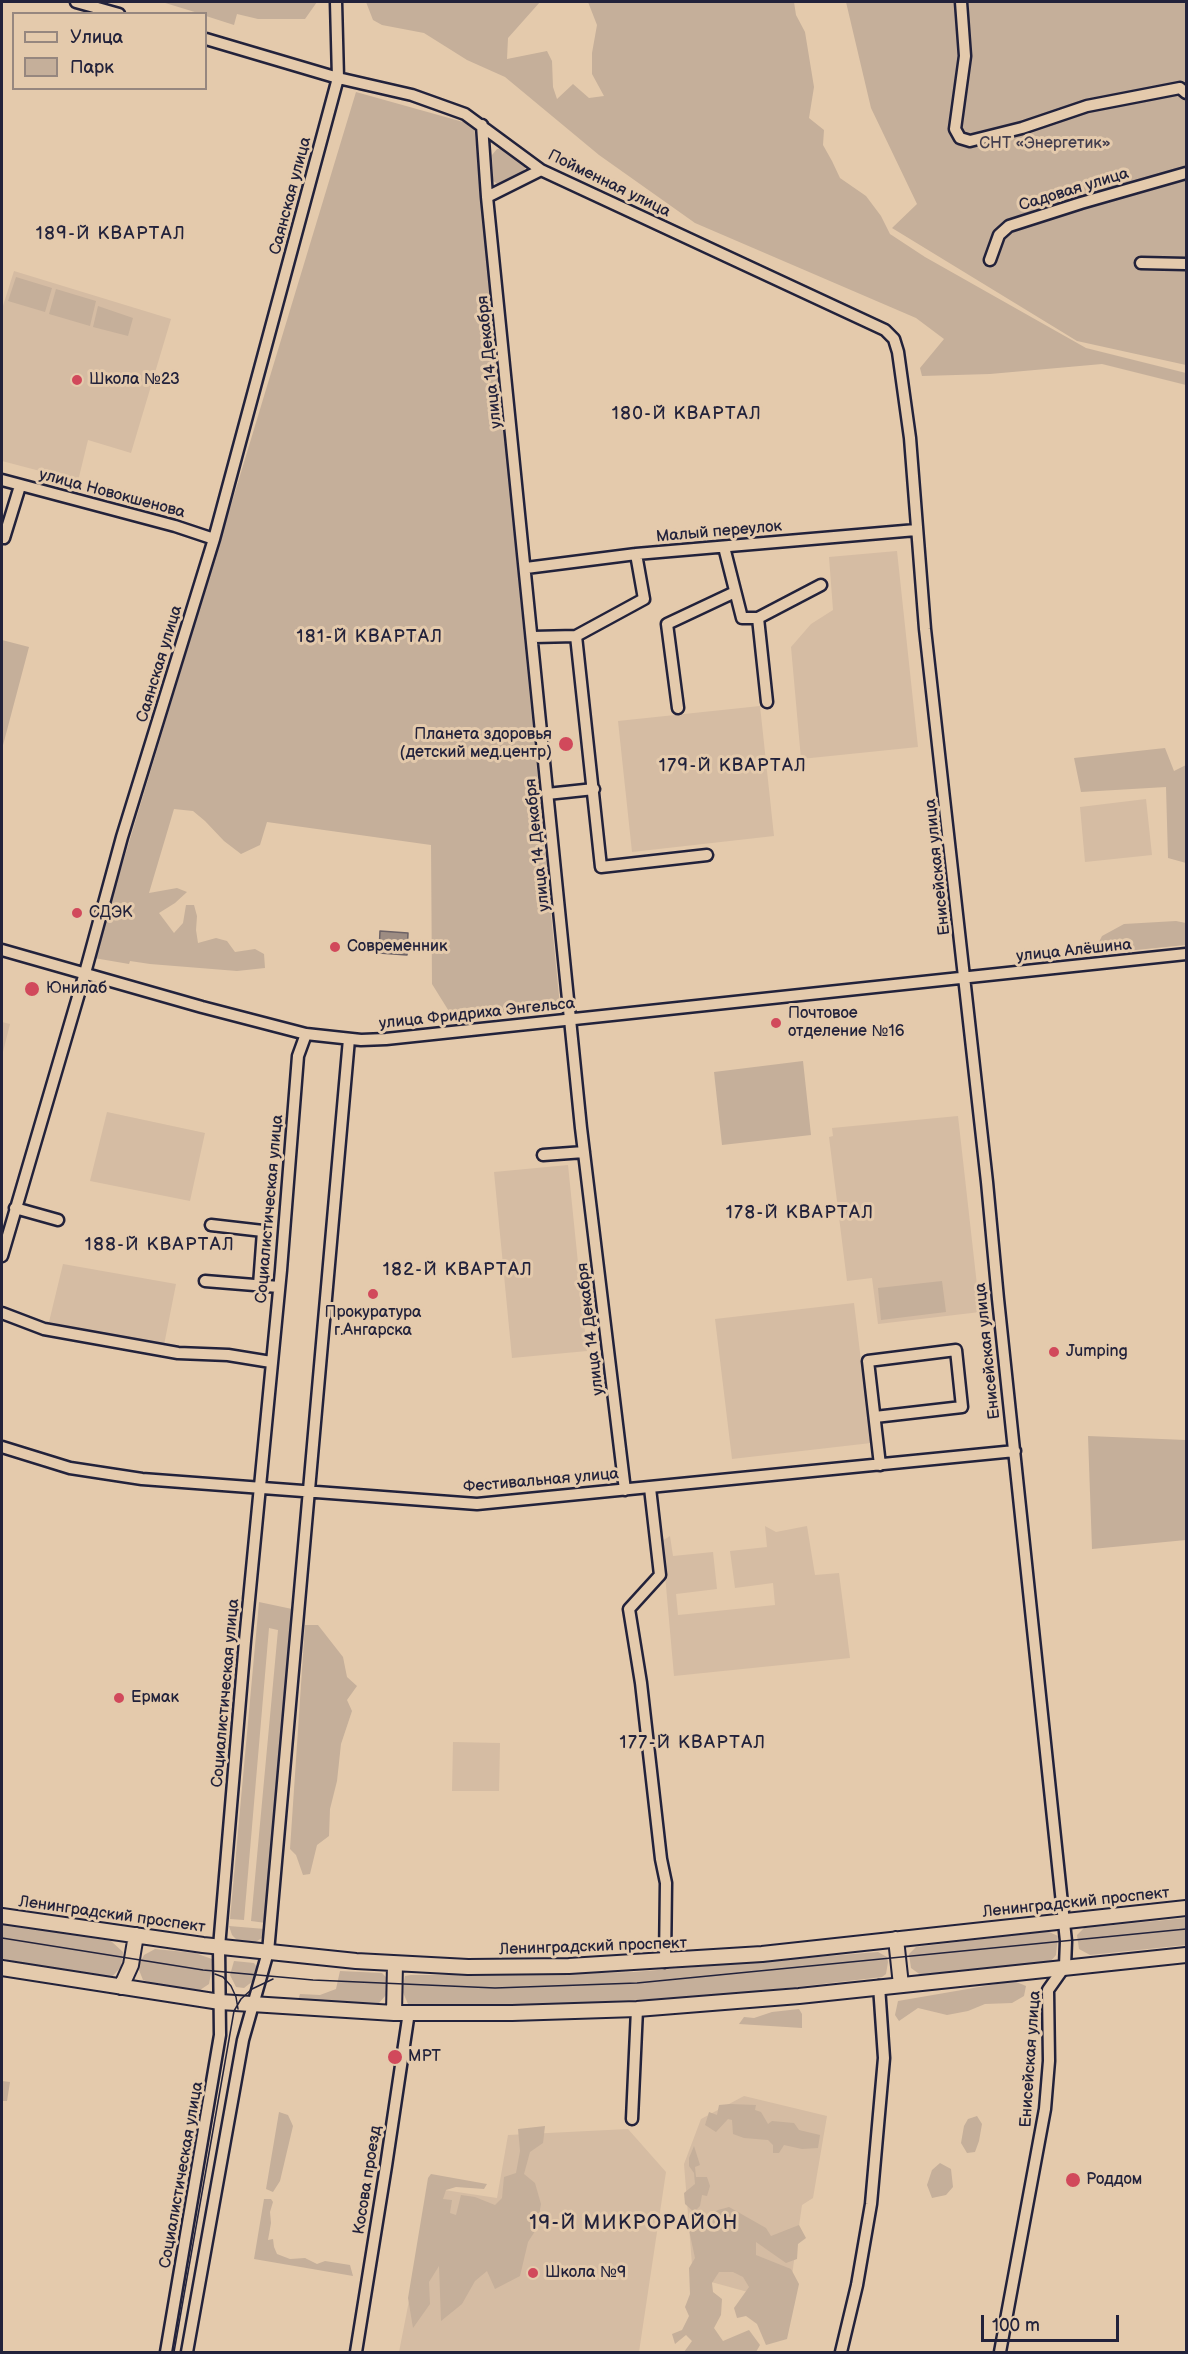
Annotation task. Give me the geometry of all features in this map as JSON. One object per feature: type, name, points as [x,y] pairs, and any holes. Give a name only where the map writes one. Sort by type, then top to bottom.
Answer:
[{"type":"main road","name":"Ленинградский проспект","points":[[2,1916],[219,1947],[395,1964],[479,1967],[665,1962],[762,1954],[1186,1908]]},
{"type":"main road","points":[[121,1987],[131,1965],[136,1935]]},
{"type":"main road","points":[[896,1939],[901,1984]]},
{"type":"main road","points":[[2,1968],[220,2002],[394,2013],[512,2013],[637,2009],[799,1996],[1065,1966],[1186,1955]]},
{"type":"main road","points":[[394,2013],[395,1964]]},
{"type":"street","points":[[76,2],[112,12]]},
{"type":"street","name":"Саянская улица","points":[[2,1256],[85,973],[122,837],[214,539],[338,78],[336,2]]},
{"type":"street","points":[[961,2],[965,56],[955,129],[960,138],[970,141],[995,135],[1097,104],[1180,88],[1186,93]]},
{"type":"street","name":"Пойменная улица","points":[[207,39],[338,78],[412,95],[465,114],[542,170],[885,330],[894,339]]},
{"type":"street","name":"улица 14 Декабря","points":[[482,125],[487,197],[584,1152],[625,1490]]},
{"type":"street","points":[[487,197],[542,170]]},
{"type":"street","name":"Садовая улица","points":[[990,260],[999,236],[1010,226],[1082,202],[1186,173]]},
{"type":"street","points":[[1141,262],[1186,264]]},
{"type":"street","name":"Енисейская улица","points":[[894,339],[898,352],[910,438],[916,530],[1066,1941],[1065,1966],[1048,1990],[1049,2061],[1045,2109],[1000,2352]]},
{"type":"street","name":"улица Новокшенова","points":[[2,480],[175,526],[214,539]]},
{"type":"street","points":[[4,538],[20,486]]},
{"type":"street","name":"Малый переулок","points":[[526,568],[636,554],[916,530]]},
{"type":"street","points":[[724,547],[742,618],[758,618],[821,585]]},
{"type":"street","points":[[533,637],[576,636],[644,599],[636,554]]},
{"type":"street","points":[[678,708],[667,624],[735,592]]},
{"type":"street","points":[[758,618],[767,702]]},
{"type":"street","points":[[576,636],[601,867],[706,855]]},
{"type":"street","points":[[547,794],[594,789]]},
{"type":"street","name":"улица Фридриха Энгельса","points":[[2,950],[306,1034],[349,1040],[386,1040],[965,978]]},
{"type":"street","name":"улица Алёшина","points":[[965,978],[1186,954]]},
{"type":"street","name":"Социалистическая улица","points":[[166,2352],[220,2035],[219,1947],[298,1056],[306,1034]]},
{"type":"street","points":[[187,2352],[243,2040],[268,1952],[349,1040]]},
{"type":"street","points":[[543,1155],[584,1152]]},
{"type":"street","points":[[15,1208],[58,1220]]},
{"type":"street","points":[[211,1226],[263,1231],[259,1285]]},
{"type":"street","points":[[204,1281],[279,1287]]},
{"type":"street","points":[[2,1313],[44,1329],[178,1353],[228,1355],[271,1362]]},
{"type":"street","points":[[875,1418],[962,1407],[956,1350],[868,1361],[880,1465]]},
{"type":"street","name":"Фестивальная улица","points":[[2,1447],[70,1468],[142,1479],[477,1504],[1015,1452]]},
{"type":"street","points":[[650,1488],[660,1575],[629,1609],[641,1683],[661,1859],[666,1883],[665,1962]]},
{"type":"street","points":[[841,2352],[857,2285],[871,2204],[884,2058],[879,1986]]},
{"type":"street","points":[[632,2119],[637,2009]]},
{"type":"street","name":"Косова проезд","points":[[356,2352],[409,2012]]},
{"type":"shaded area","name":"Школа №23","points":[[14,271],[171,319],[131,453],[88,440],[78,481],[2,461],[2,309]]},
{"type":"shaded area","points":[[897,551],[918,747],[801,759],[791,647],[811,624],[833,610],[829,557]]},
{"type":"shaded area","points":[[760,706],[774,836],[632,852],[618,721]]},
{"type":"shaded area","points":[[1146,799],[1152,855],[1085,862],[1080,807]]},
{"type":"shaded area","points":[[380,931],[408,933],[407,955],[379,953]]},
{"type":"shaded area","points":[[2,1022],[10,1024],[2,1056]]},
{"type":"shaded area","points":[[107,1112],[205,1133],[190,1201],[90,1181]]},
{"type":"shaded area","points":[[958,1116],[980,1312],[878,1324],[872,1278],[847,1281],[829,1137],[833,1136],[832,1128]]},
{"type":"shaded area","points":[[568,1165],[587,1351],[512,1358],[494,1172]]},
{"type":"shaded area","points":[[63,1264],[176,1284],[164,1345],[49,1322]]},
{"type":"shaded area","points":[[854,1303],[871,1443],[732,1459],[715,1319]]},
{"type":"shaded area","points":[[765,1526],[776,1532],[807,1526],[815,1575],[839,1573],[850,1658],[674,1676],[662,1541],[670,1536],[673,1556],[713,1552],[717,1589],[676,1594],[678,1615],[775,1605],[773,1583],[735,1588],[730,1551],[767,1547]]},
{"type":"shaded area","points":[[453,1742],[500,1743],[499,1791],[452,1791]]},
{"type":"shaded area","points":[[744,2096],[827,2116],[813,2198],[802,2205],[788,2303],[693,2277],[684,2164],[701,2119]]},
{"type":"shaded area","name":"Школа №9","points":[[628,2129],[666,2172],[639,2352],[399,2352],[431,2188],[497,2198],[508,2135]]},
{"type":"green space","points":[[162,2],[317,2],[305,19],[258,19],[237,14],[234,25],[207,16],[207,12],[195,12]]},
{"type":"green space","points":[[366,2],[540,2],[508,38],[507,59],[547,51],[552,61],[553,87],[557,99],[573,84],[589,98],[604,96],[592,74],[592,53],[597,25],[588,2],[794,2],[796,15],[805,32],[814,87],[809,118],[824,130],[823,145],[840,178],[866,196],[881,216],[890,234],[925,257],[1086,348],[1186,373],[1186,385],[1102,364],[990,374],[922,376],[920,368],[944,339],[916,318],[695,223],[599,155],[505,77],[467,60],[424,33],[382,25],[373,20]]},
{"type":"green space","name":"СНТ «Энергетик»","points":[[846,2],[1186,2],[1186,365],[1077,341],[892,228],[917,204],[871,108]]},
{"type":"green space","points":[[356,92],[474,125],[560,1006],[455,1021],[432,984],[431,845],[267,822],[260,845],[241,854],[193,811],[174,809],[149,893],[177,888],[187,892],[159,913],[174,933],[183,923],[186,905],[194,905],[197,916],[198,943],[216,938],[227,941],[235,952],[255,949],[264,954],[265,968],[237,971],[130,961],[129,964],[94,958]]},
{"type":"green space","points":[[504,148],[526,167],[521,174],[499,185],[493,181],[492,155],[497,149]]},
{"type":"green space","points":[[16,277],[52,288],[45,312],[8,301]]},
{"type":"green space","points":[[56,289],[96,301],[90,326],[49,314]]},
{"type":"green space","points":[[98,306],[133,318],[128,336],[93,327]]},
{"type":"green space","points":[[2,640],[29,647],[2,749]]},
{"type":"green space","points":[[1165,748],[1174,771],[1186,765],[1186,863],[1168,858],[1166,787],[1081,792],[1074,758]]},
{"type":"green space","points":[[1176,921],[1186,923],[1186,945],[1106,953],[1098,944],[1102,936],[1124,924]]},
{"type":"green space","points":[[803,1061],[811,1135],[722,1145],[714,1072]]},
{"type":"green space","points":[[942,1281],[946,1312],[881,1320],[878,1288]]},
{"type":"green space","points":[[1088,1436],[1186,1440],[1186,1540],[1092,1549]]},
{"type":"green space","points":[[259,1602],[292,1609],[294,1628],[266,1923],[251,1921],[278,1630],[269,1628],[244,1920],[230,1919]]},
{"type":"green space","points":[[305,1625],[318,1625],[343,1657],[347,1677],[357,1686],[347,1700],[352,1711],[341,1744],[337,1781],[330,1809],[329,1836],[317,1845],[310,1874],[303,1875],[296,1855],[290,1849]]},
{"type":"green space","points":[[1186,1918],[1186,1945],[1090,1955],[1079,1949],[1077,1935],[1084,1928]]},
{"type":"green space","points":[[185,1921],[201,1923],[200,1934],[183,1928]]},
{"type":"green space","points":[[2,1922],[111,1941],[123,1952],[121,1967],[110,1979],[2,1959]]},
{"type":"green space","points":[[229,1926],[265,1929],[262,1938],[252,1944],[239,1942],[232,1935]]},
{"type":"green space","points":[[1047,1931],[1058,1936],[1056,1955],[1051,1961],[922,1976],[911,1968],[909,1954],[916,1947]]},
{"type":"green space","points":[[155,1949],[195,1953],[212,1959],[209,1984],[200,1990],[157,1985],[143,1980],[139,1970],[140,1963],[144,1955]]},
{"type":"green space","points":[[878,1952],[887,1957],[888,1962],[886,1974],[882,1977],[727,1995],[540,2005],[408,2004],[402,1990],[405,1976],[411,1975],[634,1972]]},
{"type":"green space","points":[[234,1961],[254,1963],[256,1966],[253,1981],[244,1988],[236,1987],[230,1975]]},
{"type":"green space","points":[[340,1971],[382,1973],[387,1978],[386,1995],[379,2003],[298,2000],[300,1994],[320,1995],[336,1989]]},
{"type":"green space","points":[[1014,1981],[1026,1986],[1024,1996],[1012,2003],[985,2004],[968,2011],[947,2015],[918,2008],[899,2021],[895,2015],[898,2001]]},
{"type":"green space","points":[[799,2009],[802,2014],[802,2028],[739,2024],[744,2017],[754,2018],[772,2012]]},
{"type":"green space","points":[[2,2081],[10,2082],[7,2101],[2,2101]]},
{"type":"green space","points":[[719,2105],[756,2105],[755,2110],[761,2112],[768,2124],[772,2121],[794,2123],[799,2130],[820,2135],[818,2148],[802,2149],[784,2145],[779,2153],[773,2153],[773,2145],[768,2140],[744,2138],[733,2134],[732,2120],[728,2119],[716,2132],[705,2125],[709,2112],[717,2115]]},
{"type":"green space","points":[[279,2112],[288,2115],[293,2126],[280,2181],[273,2192],[266,2189]]},
{"type":"green space","points":[[977,2116],[982,2124],[979,2141],[975,2152],[967,2153],[961,2143],[964,2126],[968,2119]]},
{"type":"green space","points":[[545,2126],[543,2143],[530,2152],[524,2174],[535,2183],[541,2204],[537,2228],[528,2242],[520,2276],[495,2289],[487,2271],[475,2281],[462,2304],[441,2321],[439,2266],[429,2282],[430,2304],[413,2328],[408,2298],[428,2178],[431,2174],[487,2184],[484,2189],[456,2187],[446,2190],[443,2199],[452,2200],[450,2213],[456,2215],[461,2195],[475,2197],[495,2205],[502,2198],[504,2177],[516,2173],[520,2151],[518,2129]]},
{"type":"green space","points":[[369,2141],[379,2148],[379,2158],[362,2187]]},
{"type":"green space","points":[[694,2146],[700,2165],[695,2167],[696,2177],[707,2177],[710,2186],[707,2196],[702,2195],[700,2206],[694,2212],[685,2204],[684,2193],[695,2184],[694,2173],[689,2166],[689,2158]]},
{"type":"green space","points":[[940,2163],[951,2169],[953,2187],[946,2195],[932,2198],[927,2185],[932,2170]]},
{"type":"green space","points":[[264,2199],[271,2199],[273,2202],[268,2240],[273,2239],[277,2254],[290,2259],[305,2258],[317,2264],[325,2261],[350,2265],[353,2276],[254,2259]]},
{"type":"green space","points":[[729,2207],[766,2228],[771,2236],[799,2225],[806,2238],[798,2244],[797,2259],[786,2263],[756,2242],[756,2255],[791,2269],[799,2284],[787,2339],[766,2345],[757,2324],[746,2316],[737,2318],[734,2308],[749,2287],[743,2277],[733,2272],[719,2272],[712,2283],[713,2292],[722,2299],[721,2315],[714,2328],[723,2341],[749,2330],[760,2345],[756,2352],[684,2352],[692,2341],[686,2335],[675,2344],[672,2334],[682,2330],[689,2316],[685,2307],[690,2294],[689,2268],[695,2258],[689,2230],[695,2228],[706,2230],[707,2218],[718,2210]]},
{"type":"tram line","points":[[2,1938],[203,1970],[313,1980],[495,1988],[637,1983],[1186,1929]]},
{"type":"tram line","points":[[215,1974],[223,1977],[231,1986],[238,2009]]},
{"type":"tram line","points":[[174,2352],[234,2011],[241,1999],[252,1989],[273,1979]]},
{"type":"place","name":"Школа №23","points":[[77,380]]},
{"type":"place","name":"Планета здоровья (детский мед.центр)","points":[[566,744]]},
{"type":"place","name":"СДЭК","points":[[77,913]]},
{"type":"place","name":"Современник","points":[[335,947]]},
{"type":"place","name":"Юнилаб","points":[[32,989]]},
{"type":"place","name":"Почтовое отделение №16","points":[[776,1023]]},
{"type":"place","name":"Прокуратура г.Ангарска","points":[[373,1294]]},
{"type":"place","name":"Jumping","points":[[1054,1352]]},
{"type":"place","name":"Ермак","points":[[119,1698]]},
{"type":"place","name":"МРТ","points":[[395,2057]]},
{"type":"place","name":"Роддом","points":[[1073,2180]]},
{"type":"place","name":"Школа №9","points":[[533,2273]]},
{"type":"district","name":"189-Й КВАРТАЛ","points":[[111,234]]},
{"type":"district","name":"180-Й КВАРТАЛ","points":[[687,414]]},
{"type":"district","name":"181-Й КВАРТАЛ","points":[[370,637]]},
{"type":"district","name":"179-Й КВАРТАЛ","points":[[733,766]]},
{"type":"district","name":"178-Й КВАРТАЛ","points":[[800,1213]]},
{"type":"district","name":"188-Й КВАРТАЛ","points":[[160,1245]]},
{"type":"district","name":"182-Й КВАРТАЛ","points":[[458,1270]]},
{"type":"district","name":"177-Й КВАРТАЛ","points":[[693,1743]]},
{"type":"district","name":"19-Й МИКРОРАЙОН","points":[[634,2224]]}]
